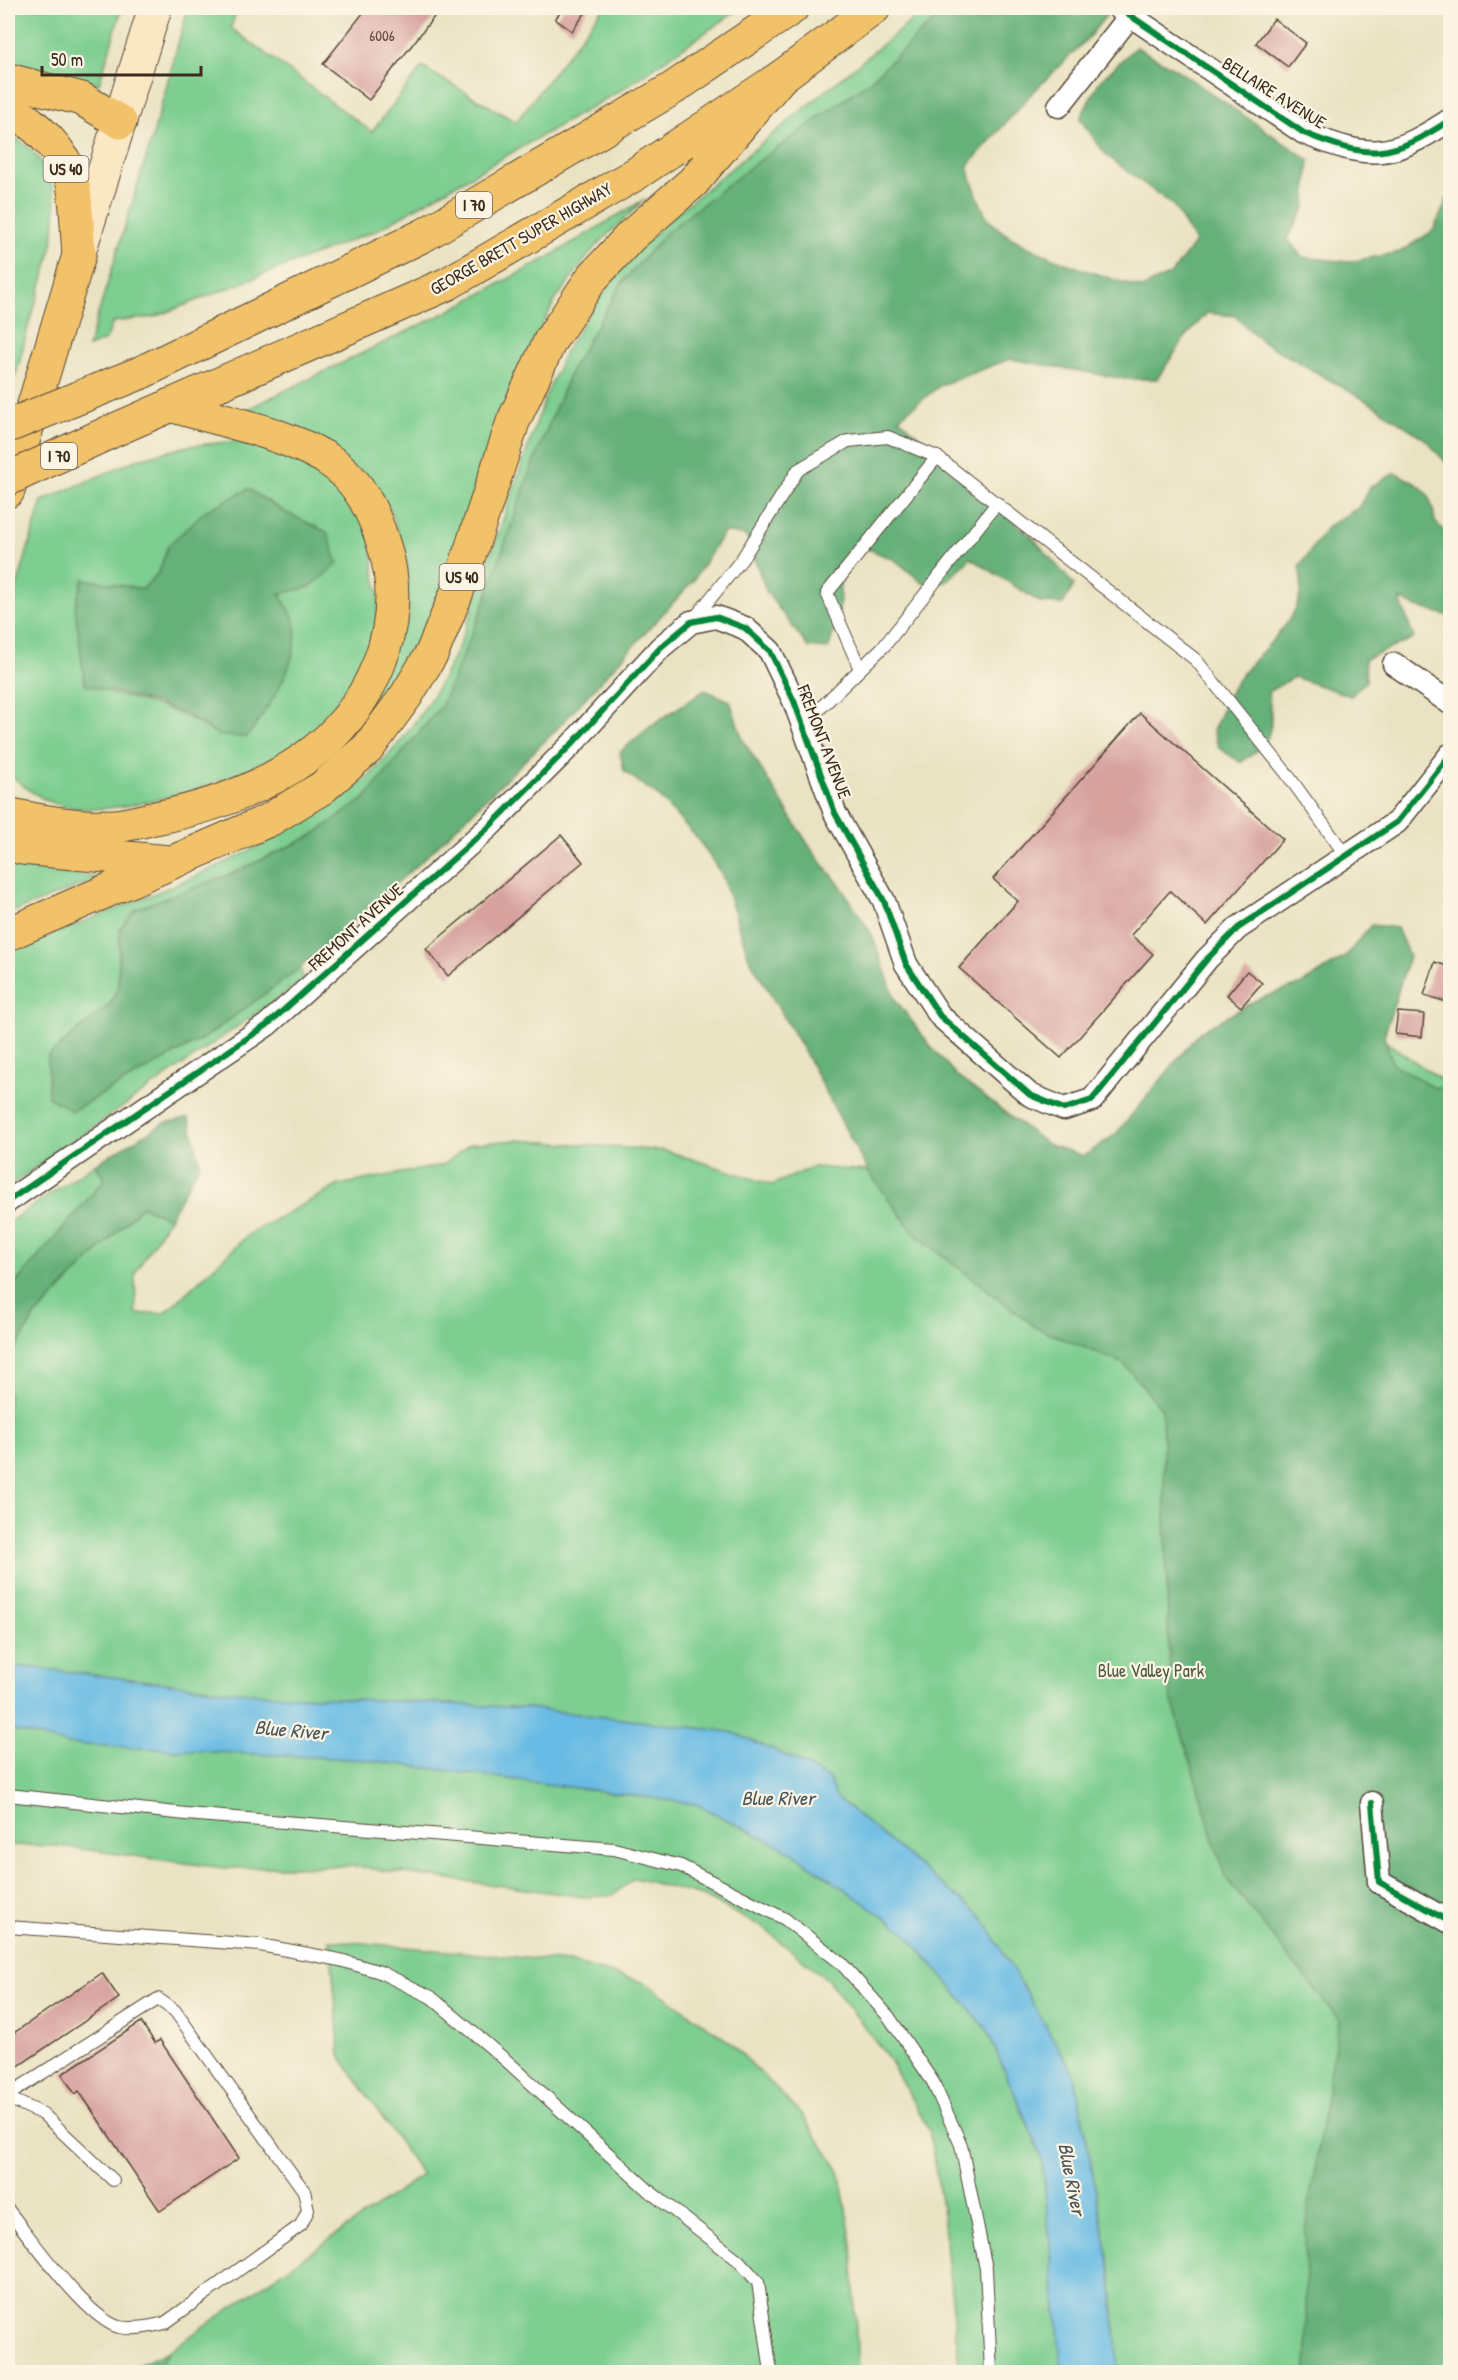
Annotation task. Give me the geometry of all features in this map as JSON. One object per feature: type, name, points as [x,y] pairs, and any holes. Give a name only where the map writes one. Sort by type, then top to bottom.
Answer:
[{"type":"main road","points":[[78,255],[155,8]]},
{"type":"main road","name":"I 70","points":[[8,426],[140,373],[424,235],[672,89],[792,8]]},
{"type":"main road","name":"GEORGE BRETT SUPER HIGHWAY","points":[[8,480],[170,405],[447,284],[634,175],[781,77],[874,8]]},
{"type":"main road","name":"US 40","points":[[8,934],[269,820],[322,788],[368,748],[406,696],[432,653],[457,592],[513,423],[550,341],[592,278],[631,236],[693,183],[781,77]]},
{"type":"main road","points":[[8,80],[82,99],[120,122]]},
{"type":"main road","points":[[8,106],[90,121],[120,122]]},
{"type":"main road","name":"US 40","points":[[8,106],[34,124],[59,153],[72,182],[78,255],[8,491]]},
{"type":"main road","points":[[8,814],[45,822],[116,826],[190,812],[259,786],[306,757],[352,714],[378,667],[392,623],[392,572],[376,518],[358,485],[325,458],[287,441],[170,405]]},
{"type":"main road","points":[[8,793],[45,822]]},
{"type":"main road","points":[[8,844],[22,848],[175,862]]},
{"type":"street","points":[[1059,106],[1125,12]]},
{"type":"street","name":"BELLAIRE AVENUE","points":[[1125,12],[1312,136],[1362,152],[1400,149],[1450,120]]},
{"type":"street","name":"FREMONT AVENUE","points":[[8,1201],[199,1074],[284,1010],[489,827],[572,744],[661,647],[691,622],[717,617],[746,628],[770,651],[795,701],[835,813],[884,901],[906,964],[940,1016],[1030,1095],[1064,1108],[1092,1100],[1207,959],[1238,928],[1397,822],[1450,755]]},
{"type":"street","points":[[1394,664],[1450,703]]},
{"type":"street","points":[[1372,1803],[1379,1882],[1448,1922]]},
{"type":"lane","points":[[691,622],[742,559],[798,470],[848,441],[888,437],[937,457],[1196,660],[1287,774],[1347,857]]},
{"type":"lane","points":[[860,669],[827,593],[937,457]]},
{"type":"lane","points":[[803,725],[885,645],[997,503]]},
{"type":"lane","points":[[8,1795],[186,1814],[614,1850],[681,1866],[785,1918],[841,1964],[890,2017],[933,2082],[961,2145],[977,2212],[987,2269],[991,2373]]},
{"type":"lane","points":[[8,1927],[260,1945],[340,1960],[380,1972],[431,1997],[508,2062],[649,2191],[738,2260],[758,2282],[771,2373]]},
{"type":"lane","points":[[8,2097],[158,1999],[175,2012],[254,2120],[304,2191],[308,2210],[301,2225],[165,2323],[142,2328],[118,2327],[102,2320],[87,2306],[8,2210]]},
{"type":"lane","points":[[8,2097],[43,2114],[113,2180]]},
{"type":"green space","points":[[19,8],[122,8],[99,84],[8,61],[8,12]]},
{"type":"green space","points":[[188,8],[237,8],[231,28],[372,132],[422,67],[516,122],[603,8],[741,8],[621,90],[375,231],[154,317],[113,322],[106,340],[88,347],[153,135]]},
{"type":"green space","points":[[927,8],[947,8],[870,81],[752,166],[666,233],[622,283],[572,368],[530,471],[483,607],[442,706],[364,799],[311,836],[120,929],[118,987],[110,1004],[48,1056],[72,1111],[207,1036],[300,968],[304,980],[8,1187],[8,952],[214,868],[293,827],[369,776],[409,730],[433,696],[452,660],[461,641],[546,395],[566,350],[598,298],[631,257],[673,216]]},
{"type":"green space","points":[[947,8],[1112,8],[1088,38],[1031,94],[967,167],[985,213],[1000,230],[1037,251],[1082,269],[1142,288],[1172,273],[1195,242],[1174,206],[1106,155],[1080,119],[1099,82],[1136,47],[1177,70],[1309,160],[1305,208],[1287,238],[1302,257],[1349,262],[1400,252],[1433,231],[1450,193],[1450,467],[1425,439],[1372,404],[1261,341],[1235,316],[1207,313],[1184,339],[1157,379],[1125,379],[1010,359],[941,385],[899,418],[1033,538],[1074,585],[1063,604],[1041,603],[971,558],[946,582],[924,584],[895,560],[863,547],[841,564],[839,617],[828,649],[808,647],[767,593],[746,536],[724,532],[693,581],[555,731],[422,861],[300,968],[207,1036],[72,1111],[48,1097],[48,1056],[110,1004],[118,987],[120,929],[136,909],[231,874],[311,836],[364,799],[442,705],[483,607],[530,471],[572,368],[622,283],[666,233],[752,166],[870,81]]},
{"type":"green space","points":[[8,134],[32,151],[47,172],[54,196],[55,222],[44,275],[17,370],[8,391]]},
{"type":"green space","points":[[645,199],[594,248],[556,299],[522,364],[437,607],[408,673],[377,717],[334,760],[330,753],[406,612],[407,565],[391,511],[367,476],[237,414],[447,312],[549,257]]},
{"type":"green space","points":[[236,441],[256,445],[312,467],[344,492],[357,508],[367,526],[371,542],[379,602],[377,620],[369,648],[350,687],[335,710],[314,731],[251,768],[214,783],[139,804],[104,808],[74,808],[55,804],[29,790],[8,772],[8,617],[42,501],[138,459],[188,446]],"holes":[[[248,489],[283,511],[310,587],[279,594],[295,621],[220,736],[168,709],[112,694],[83,579],[143,589],[159,572],[168,546]]]},
{"type":"green space","points":[[1395,473],[1424,490],[1434,511],[1435,522],[1450,535],[1450,616],[1417,607],[1400,599],[1414,638],[1365,659],[1366,681],[1351,696],[1294,677],[1268,692],[1271,716],[1269,734],[1260,749],[1240,762],[1219,748],[1213,731],[1235,684],[1291,617],[1298,602],[1301,585],[1299,567],[1328,526],[1358,508],[1371,486]]},
{"type":"green space","points":[[248,489],[283,511],[327,532],[338,564],[310,587],[279,594],[295,623],[296,638],[293,653],[282,683],[247,737],[220,736],[186,715],[157,703],[85,685],[75,607],[83,579],[143,589],[159,572],[168,546],[205,511]]},
{"type":"green space","points":[[705,690],[730,701],[743,740],[813,852],[840,885],[872,935],[895,999],[932,1048],[958,1077],[1047,1144],[1084,1156],[1116,1134],[1200,1032],[1258,999],[1302,984],[1345,957],[1371,925],[1397,928],[1409,956],[1384,1036],[1393,1064],[1435,1088],[1450,1087],[1450,2372],[1307,2372],[1305,2230],[1339,2020],[1225,1877],[1170,1694],[1162,1409],[1124,1364],[1037,1328],[915,1234],[868,1171],[805,1053],[749,958],[722,875],[698,839],[657,795],[624,771],[620,752],[652,725]]},
{"type":"green space","points":[[8,862],[44,870],[100,878],[8,914]]},
{"type":"green space","name":"Blue Valley Park","points":[[1302,984],[1450,1086],[1450,2372],[1118,2372],[1111,2273],[1075,2076],[866,1824],[835,1796],[829,1779],[796,1760],[731,1732],[526,1708],[259,1694],[8,1665],[8,1361],[35,1316],[142,1206],[169,1218],[135,1273],[136,1314],[165,1313],[250,1233],[339,1185],[443,1165],[470,1144],[517,1140],[667,1151],[772,1185],[813,1167],[868,1171],[915,1234],[1037,1328]]},
{"type":"green space","points":[[189,1118],[200,1164],[169,1218],[142,1206],[35,1316],[8,1361],[8,1292],[105,1179],[95,1164],[164,1123]]},
{"type":"green space","points":[[95,1164],[105,1179],[8,1292],[8,1223]]},
{"type":"green space","points":[[8,1729],[68,1744],[368,1760],[696,1804],[793,1853],[905,1932],[986,2028],[1042,2157],[1062,2372],[960,2372],[942,2207],[929,2130],[887,2056],[829,1981],[762,1927],[702,1896],[635,1878],[611,1896],[585,1897],[350,1866],[223,1868],[59,1846],[8,1845]]},
{"type":"green space","points":[[330,1940],[569,1962],[646,1983],[731,2043],[803,2116],[839,2171],[852,2243],[858,2372],[156,2372],[169,2351],[422,2175],[340,2056]]},
{"type":"green space","points":[[169,2351],[156,2372],[124,2372]]},
{"type":"water","name":"Blue River","points":[[8,1665],[259,1694],[526,1708],[731,1732],[796,1760],[829,1779],[835,1796],[983,1918],[1075,2076],[1111,2273],[1118,2372],[1062,2372],[1042,2157],[986,2028],[905,1932],[793,1853],[696,1804],[368,1760],[68,1744],[8,1729]]},
{"type":"building","points":[[367,8],[441,8],[369,100],[323,64]]},
{"type":"building","points":[[564,8],[589,8],[572,31],[555,19]]},
{"type":"building","points":[[1274,19],[1306,43],[1288,67],[1256,43]]},
{"type":"building","points":[[1140,713],[1283,839],[1207,925],[1170,891],[1131,935],[1153,954],[1061,1058],[959,968],[1018,901],[993,879]]},
{"type":"building","points":[[561,835],[583,862],[448,976],[426,949]]},
{"type":"building","points":[[1435,962],[1450,967],[1450,1003],[1424,995]]},
{"type":"building","points":[[1247,971],[1262,983],[1241,1007],[1227,995]]},
{"type":"building","points":[[1398,1012],[1424,1014],[1422,1037],[1395,1034]]},
{"type":"building","points":[[102,1973],[119,1998],[8,2073],[8,2037]]},
{"type":"building","points":[[141,2022],[155,2043],[160,2040],[239,2158],[160,2211],[79,2091],[75,2094],[62,2074]]},
{"type":"cycle path","points":[[1119,8],[1304,133],[1327,142],[1364,151],[1380,151],[1411,142],[1450,120]]},
{"type":"cycle path","points":[[8,1201],[267,1025],[489,827],[572,744],[661,647],[691,622],[716,617],[745,628],[770,651],[794,701],[835,813],[884,901],[906,964],[940,1016],[1030,1095],[1064,1109],[1092,1100],[1207,959],[1238,928],[1397,822],[1450,755]]},
{"type":"cycle path","points":[[1372,1803],[1379,1882],[1450,1922]]}]
